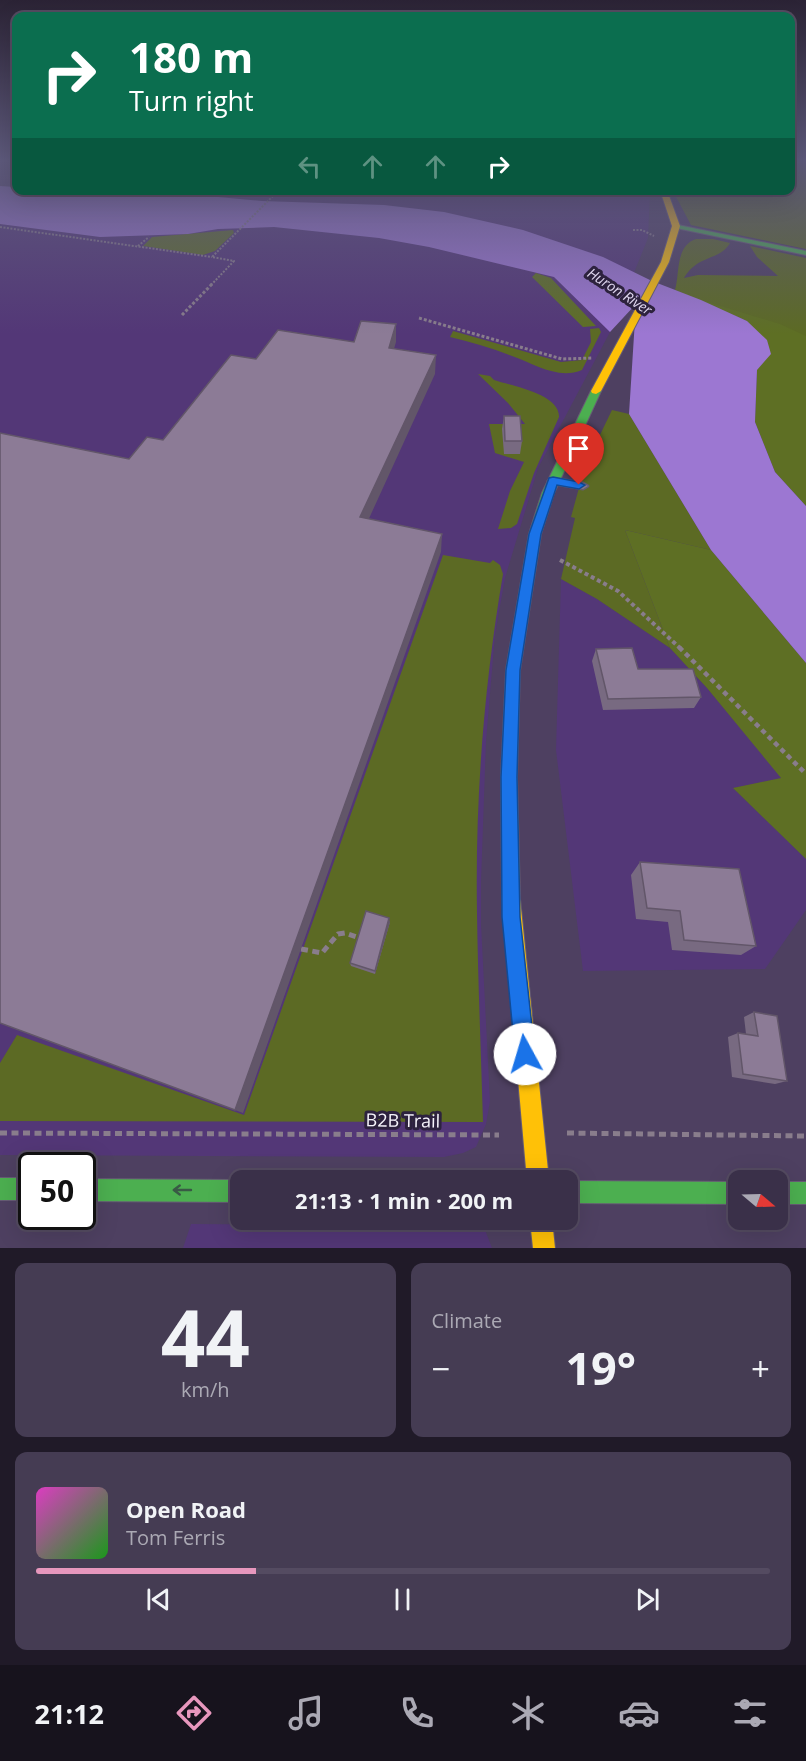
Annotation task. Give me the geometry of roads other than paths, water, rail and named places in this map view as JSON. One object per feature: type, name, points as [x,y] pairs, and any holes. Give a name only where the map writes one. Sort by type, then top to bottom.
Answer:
[{"type":"main road","points":[[537,1170],[511,917],[509,777],[513,670],[535,534],[553,481],[609,366],[665,262],[676,226],[673,218]]},
{"type":"main road","points":[[676,226],[806,253]]},
{"type":"main road","points":[[0,1189],[18,1190]]},
{"type":"main road","points":[[96,1190],[230,1191]]},
{"type":"main road","points":[[578,1192],[728,1192]]},
{"type":"main road","points":[[788,1192],[806,1193]]},
{"type":"main road","points":[[543,1230],[544,1248]]},
{"type":"lane","points":[[553,481],[583,486]]},
{"type":"water","name":"Huron River","points":[[0,218],[471,218],[523,230],[603,257],[652,281],[747,321],[767,340],[771,354],[757,370],[755,422],[775,472],[806,506],[806,663],[711,550],[629,414],[636,304],[610,332],[554,277],[429,247],[379,238],[274,227],[218,229],[188,234],[100,237],[0,224]]}]
